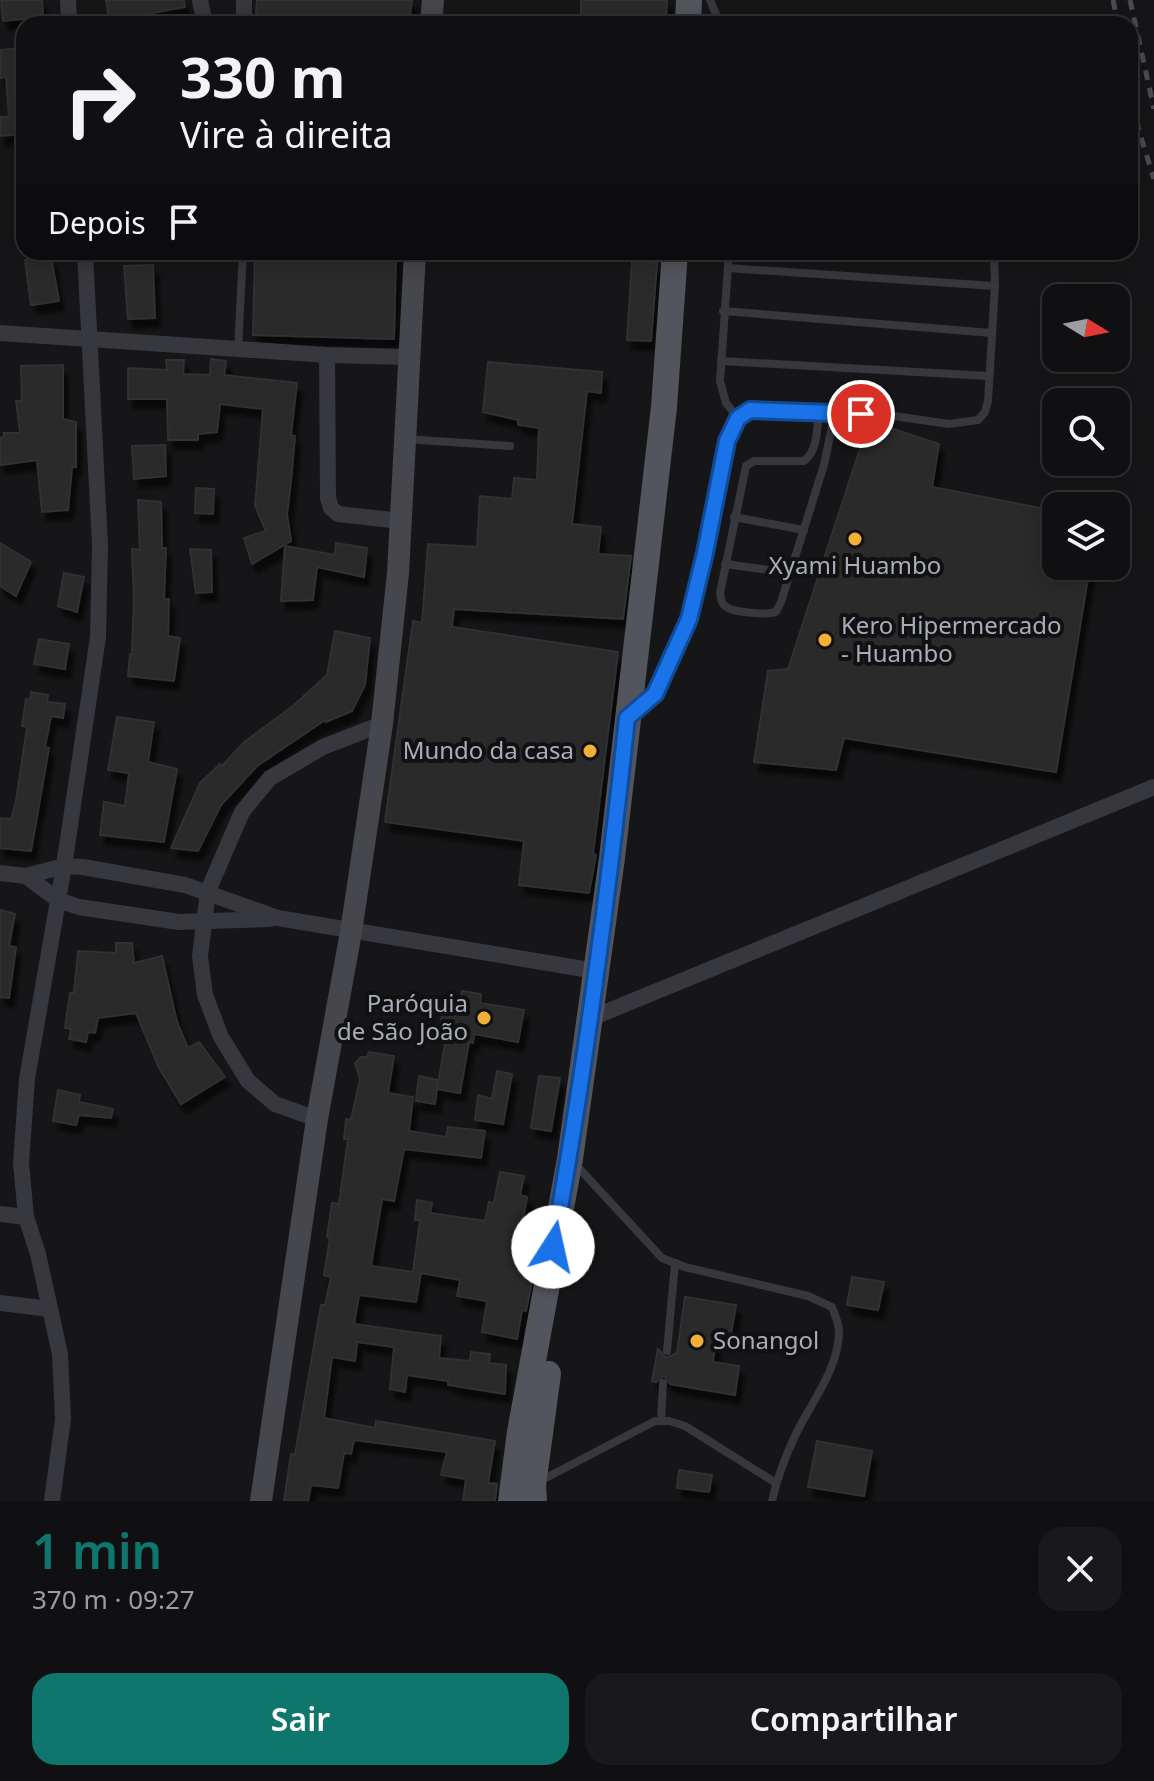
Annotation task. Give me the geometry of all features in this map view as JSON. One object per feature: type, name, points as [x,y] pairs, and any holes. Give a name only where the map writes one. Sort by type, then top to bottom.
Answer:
[{"type":"main road","points":[[511,1501],[520,1432],[570,1159],[612,858],[664,407],[674,260]]},
{"type":"main road","points":[[534,1493],[551,1352],[548,1277]]},
{"type":"street","points":[[52,1501],[63,1419],[60,1354],[38,1254],[26,1217],[21,1163],[27,1079],[64,866],[98,637],[100,545],[85,260]]},
{"type":"street","points":[[261,1501],[317,1119],[351,932],[382,724],[401,521],[414,260]]},
{"type":"street","points":[[0,333],[327,355],[408,357]]},
{"type":"street","points":[[327,355],[328,498],[331,508],[338,514],[401,521]]},
{"type":"street","points":[[317,1119],[275,1104],[248,1081],[221,1037],[205,995],[200,956],[208,891],[242,812],[270,778],[323,747],[382,724]]},
{"type":"street","points":[[589,1019],[1154,787]]},
{"type":"street","points":[[0,873],[26,876],[64,866],[185,885],[278,918],[596,971]]},
{"type":"street","points":[[26,876],[58,900],[79,907],[179,922],[278,918]]},
{"type":"street","points":[[0,1214],[26,1217]]},
{"type":"street","points":[[0,1303],[50,1309]]},
{"type":"lane","points":[[238,349],[243,260]]},
{"type":"lane","points":[[728,260],[720,381],[726,403],[738,418]]},
{"type":"lane","points":[[627,718],[655,694],[689,619],[727,441],[738,418],[750,410],[887,415],[949,424],[978,420],[985,412],[988,401],[994,260]]},
{"type":"lane","points":[[728,268],[995,286]]},
{"type":"lane","points":[[723,311],[992,333]]},
{"type":"lane","points":[[721,361],[988,376]]},
{"type":"lane","points":[[819,411],[810,457],[804,461],[754,461],[746,466],[720,593],[722,604],[728,609],[767,615],[776,612],[824,465],[835,412]]},
{"type":"lane","points":[[405,439],[510,446]]},
{"type":"lane","points":[[734,517],[804,530]]},
{"type":"lane","points":[[725,564],[790,573]]},
{"type":"lane","points":[[570,1159],[662,1258],[808,1296],[832,1307],[840,1329],[834,1358],[821,1393],[796,1433],[772,1501]]},
{"type":"lane","points":[[667,1351],[675,1263]]},
{"type":"lane","points":[[661,1421],[663,1383]]},
{"type":"lane","points":[[534,1493],[655,1421],[685,1426],[776,1483]]},
{"type":"building","points":[[1,0],[42,0],[43,16],[16,16],[16,20],[3,21]]},
{"type":"building","points":[[106,0],[184,0],[185,7],[136,16],[109,16]]},
{"type":"building","points":[[257,0],[412,0],[410,16],[256,16]]},
{"type":"building","points":[[581,0],[667,0],[666,16],[581,16]]},
{"type":"building","points":[[16,49],[16,135],[0,136],[0,117],[9,117],[6,77],[0,78],[0,50]]},
{"type":"building","points":[[25,260],[52,260],[59,301],[31,305]]},
{"type":"building","points":[[255,260],[396,260],[394,339],[253,335]]},
{"type":"building","points":[[632,261],[657,263],[651,341],[627,340]]},
{"type":"building","points":[[153,265],[155,318],[128,319],[124,266]]},
{"type":"building","points":[[211,359],[226,361],[224,375],[297,383],[287,514],[291,541],[252,564],[244,538],[266,531],[255,506],[263,409],[220,404],[217,432],[198,434],[198,440],[168,440],[167,399],[128,399],[128,368],[167,370],[166,360],[184,360],[183,374],[210,375]]},
{"type":"building","points":[[488,362],[602,372],[601,393],[587,391],[572,524],[601,527],[598,554],[631,556],[623,619],[454,609],[452,627],[618,652],[593,854],[596,855],[589,893],[519,885],[524,841],[385,822],[413,621],[422,623],[428,544],[477,547],[480,496],[512,499],[514,478],[537,480],[539,428],[518,425],[518,420],[483,412]]},
{"type":"building","points":[[63,365],[63,419],[76,422],[76,467],[72,467],[68,510],[42,512],[37,460],[0,465],[0,438],[4,437],[4,433],[20,433],[16,401],[22,401],[21,366]]},
{"type":"building","points":[[869,421],[939,444],[932,487],[1042,508],[1042,580],[1088,580],[1056,772],[844,738],[836,770],[754,762],[768,671],[788,669]]},
{"type":"building","points":[[165,445],[166,476],[134,479],[132,446]]},
{"type":"building","points":[[196,488],[214,489],[213,514],[195,513]]},
{"type":"building","points":[[138,500],[161,502],[162,548],[166,548],[164,599],[169,599],[168,636],[180,638],[174,681],[128,676],[134,598],[132,549],[140,550]]},
{"type":"building","points":[[0,543],[31,562],[16,596],[0,586]]},
{"type":"building","points":[[336,543],[367,548],[364,577],[317,567],[313,600],[281,601],[285,546],[335,555]]},
{"type":"building","points":[[190,549],[211,550],[212,592],[196,593]]},
{"type":"building","points":[[64,573],[84,577],[77,612],[58,606]]},
{"type":"building","points":[[335,631],[370,638],[365,685],[352,711],[325,720],[257,766],[221,805],[198,851],[171,848],[200,783],[220,764],[222,766],[243,743],[294,705],[327,675]]},
{"type":"building","points":[[39,639],[69,644],[65,669],[34,664]]},
{"type":"building","points":[[31,692],[48,695],[47,702],[65,704],[63,718],[51,716],[45,747],[49,748],[31,851],[0,848],[0,818],[11,819],[16,801],[27,727],[22,726],[26,699],[30,700]]},
{"type":"building","points":[[117,717],[154,722],[148,762],[177,769],[164,842],[100,835],[104,802],[125,806],[129,773],[108,770]]},
{"type":"building","points":[[0,910],[15,914],[9,946],[16,947],[9,998],[0,997]]},
{"type":"building","points":[[116,943],[132,943],[134,963],[162,956],[177,1022],[188,1048],[199,1042],[225,1077],[181,1104],[159,1068],[136,1013],[98,1018],[95,1033],[88,1032],[86,1042],[69,1039],[71,1029],[65,1028],[70,993],[74,993],[78,951],[116,953]]},
{"type":"building","name":"Paróquia de São João","points":[[462,991],[481,994],[480,1003],[524,1010],[518,1042],[474,1034],[473,1043],[469,1042],[460,1093],[437,1089],[448,1027],[440,1026],[445,997],[460,999]]},
{"type":"building","points":[[369,1052],[394,1056],[388,1093],[413,1097],[409,1131],[446,1137],[448,1127],[485,1131],[481,1158],[404,1149],[394,1201],[382,1199],[371,1266],[413,1272],[420,1220],[415,1220],[417,1200],[432,1203],[430,1213],[485,1221],[489,1202],[494,1203],[500,1172],[524,1176],[520,1195],[527,1197],[519,1243],[525,1244],[521,1271],[532,1273],[531,1286],[526,1311],[522,1310],[517,1339],[482,1332],[487,1301],[457,1296],[460,1280],[421,1273],[416,1302],[359,1295],[354,1324],[441,1336],[439,1358],[470,1361],[471,1352],[490,1354],[489,1363],[506,1365],[505,1394],[407,1375],[405,1392],[390,1389],[394,1347],[357,1342],[355,1361],[332,1357],[324,1418],[375,1428],[376,1421],[495,1441],[488,1483],[497,1484],[495,1501],[463,1501],[466,1479],[441,1475],[447,1452],[354,1440],[351,1454],[344,1453],[338,1488],[311,1485],[308,1501],[284,1501],[321,1305],[325,1305],[331,1277],[324,1275],[330,1238],[327,1237],[332,1203],[339,1204],[348,1139],[344,1139],[346,1119],[351,1120],[360,1079],[355,1063],[361,1057],[367,1057]]},
{"type":"building","points":[[497,1071],[512,1074],[503,1124],[475,1120],[478,1095],[492,1099]]},
{"type":"building","points":[[419,1076],[438,1080],[435,1104],[416,1101]]},
{"type":"building","points":[[539,1076],[560,1078],[551,1131],[531,1128]]},
{"type":"building","points":[[58,1090],[80,1095],[79,1102],[113,1109],[111,1118],[79,1115],[76,1125],[53,1121]]},
{"type":"building","points":[[852,1277],[884,1282],[878,1310],[847,1305]]},
{"type":"building","name":"Sonangol","points":[[685,1297],[736,1305],[731,1334],[717,1331],[713,1362],[739,1366],[735,1395],[670,1384],[664,1376],[656,1382],[652,1381],[658,1349],[666,1358],[677,1353]]},
{"type":"building","points":[[817,1441],[872,1451],[864,1496],[808,1487]]},
{"type":"building","points":[[679,1470],[712,1475],[709,1492],[677,1488]]},
{"type":"railway","points":[[1113,0],[1116,16]]},
{"type":"railway","points":[[1130,0],[1134,16]]},
{"type":"railway","points":[[1138,36],[1154,109]]},
{"type":"railway","points":[[1138,126],[1154,179]]},
{"type":"place","name":"Xyami Huambo","points":[[855,539]]},
{"type":"place","name":"Kero Hipermercado - Huambo","points":[[825,640]]},
{"type":"place","name":"Mundo da casa","points":[[590,751]]},
{"type":"place","name":"Paróquia de São João","points":[[484,1018]]},
{"type":"place","name":"Sonangol","points":[[697,1341]]},
{"type":"route","points":[[553,1247],[570,1159],[586,1047],[612,858],[627,718],[655,694],[689,619],[727,441],[738,418],[750,410],[861,414]]}]
